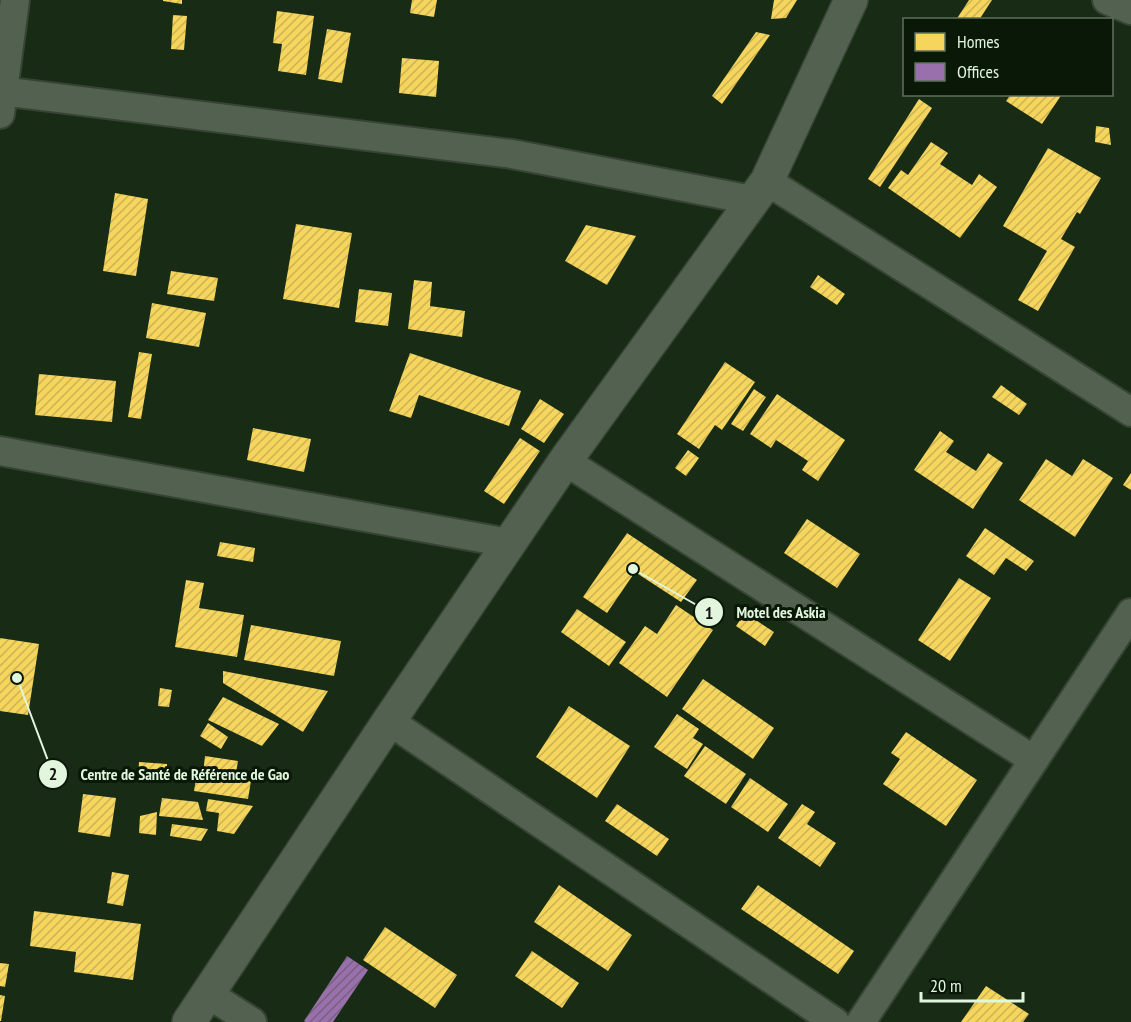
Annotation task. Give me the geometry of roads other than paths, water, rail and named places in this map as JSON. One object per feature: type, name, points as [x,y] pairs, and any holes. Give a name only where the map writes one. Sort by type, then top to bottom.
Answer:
[{"type":"street","points":[[15,0],[1,99],[512,154],[759,190],[1131,412]]},
{"type":"street","points":[[189,1022],[565,461],[759,190],[851,0]]},
{"type":"street","points":[[1107,0],[1131,10]]},
{"type":"street","points":[[0,451],[509,543]]},
{"type":"street","points":[[565,461],[1034,760]]},
{"type":"street","points":[[861,1022],[1131,613]]},
{"type":"street","points":[[389,721],[834,1022]]},
{"type":"street","points":[[208,994],[252,1022]]},
{"type":"place","name":"Motel des Askia","points":[[633,569]]},
{"type":"place","name":"Centre de Santé de Référence de Gao","points":[[17,678]]}]
